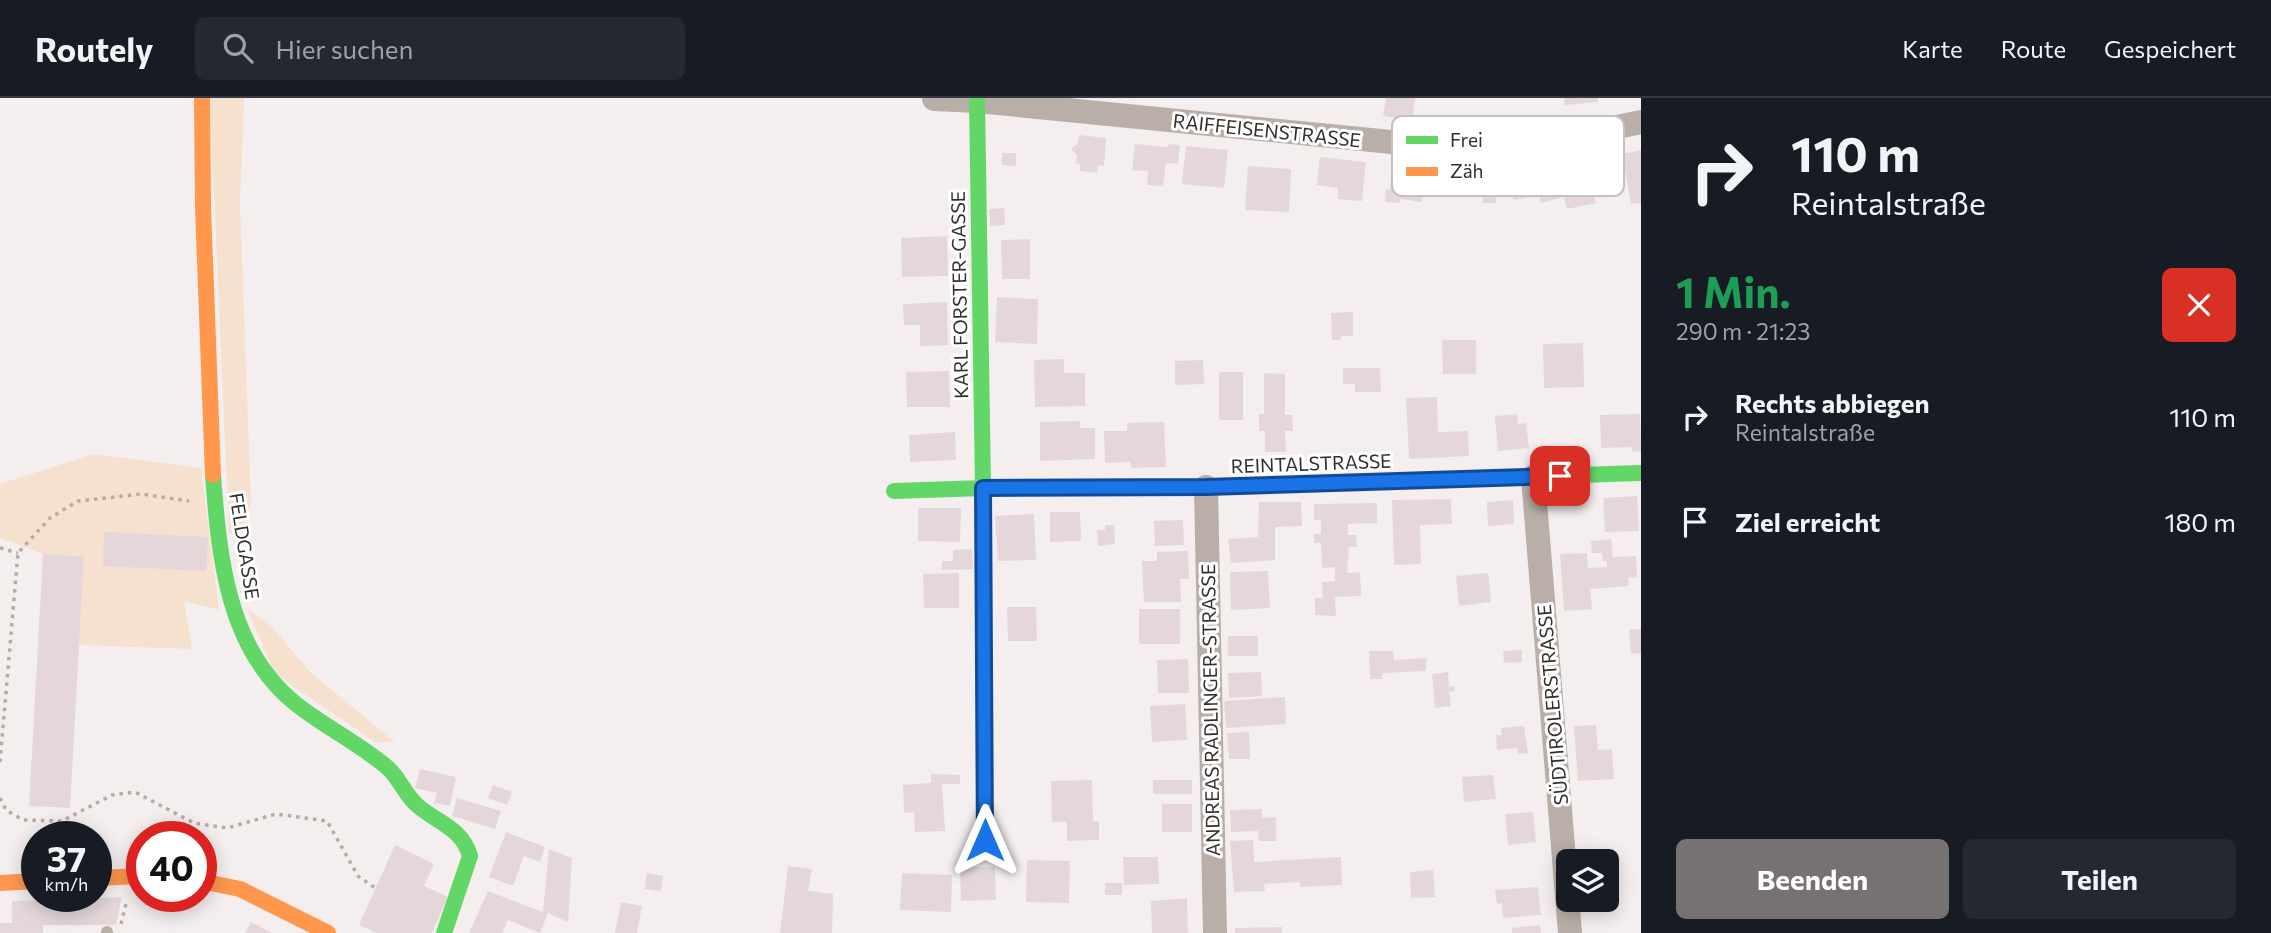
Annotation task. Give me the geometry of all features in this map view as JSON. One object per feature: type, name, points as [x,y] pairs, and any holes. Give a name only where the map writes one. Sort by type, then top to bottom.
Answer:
[{"type":"street","name":"FELDGASSE","points":[[202,98],[209,395],[215,505],[222,557],[237,621],[251,651],[271,682],[291,702],[389,768],[418,807],[456,830],[468,844],[470,856],[444,933]]},
{"type":"street","name":"RAIFFEISENSTRASSE","points":[[934,99],[978,101],[1392,142]]},
{"type":"street","name":"KARL FORSTER-GASSE","points":[[978,101],[985,840]]},
{"type":"street","name":"REINTALSTRASSE","points":[[983,488],[1206,487],[1641,473]]},
{"type":"street","name":"SÜDTIROLERSTRASSE","points":[[1533,477],[1570,933]]},
{"type":"street","name":"ANDREAS RADLINGER-STRASSE","points":[[1206,487],[1214,933]]},
{"type":"street","points":[[894,491],[983,488]]},
{"type":"street","points":[[0,883],[21,882]]},
{"type":"street","points":[[217,884],[240,889],[328,933]]},
{"type":"path","points":[[0,762],[18,553],[50,518],[78,501],[142,494],[215,505]]},
{"type":"path","points":[[0,548],[18,553]]},
{"type":"path","points":[[0,798],[6,810],[23,820],[62,821],[112,795],[135,792],[194,823],[227,828],[276,814],[327,821],[358,876],[375,888]]},
{"type":"shaded area","points":[[210,98],[244,98],[240,203],[251,505],[241,539],[229,533]]},
{"type":"shaded area","points":[[93,454],[201,468],[219,610],[184,601],[192,649],[79,645],[84,556],[43,554],[0,538],[0,484]]},
{"type":"shaded area","points":[[247,608],[272,627],[311,673],[395,742],[375,742],[274,673]]},
{"type":"building","points":[[1386,98],[1415,98],[1413,116],[1383,116]]},
{"type":"building","points":[[1564,98],[1598,98],[1598,102],[1565,105]]},
{"type":"building","points":[[1079,135],[1106,138],[1104,166],[1098,165],[1097,173],[1080,171],[1080,164],[1076,163],[1077,155],[1071,149],[1078,143]]},
{"type":"building","points":[[1135,144],[1168,147],[1168,144],[1180,145],[1178,164],[1166,163],[1163,186],[1147,185],[1148,171],[1132,170]]},
{"type":"building","points":[[1186,146],[1228,150],[1224,188],[1182,184]]},
{"type":"building","points":[[1641,150],[1641,203],[1631,204],[1624,154]]},
{"type":"building","points":[[1002,153],[1016,153],[1016,166],[1002,165]]},
{"type":"building","points":[[1320,157],[1366,162],[1362,201],[1338,199],[1338,188],[1317,185]]},
{"type":"building","points":[[1248,166],[1291,169],[1289,212],[1245,210]]},
{"type":"building","points":[[1392,171],[1392,196],[1422,196],[1422,202],[1400,199],[1400,203],[1385,202],[1386,189],[1390,190]]},
{"type":"building","points":[[1482,196],[1496,196],[1496,203],[1482,203]]},
{"type":"building","points":[[1512,196],[1533,197],[1513,200]]},
{"type":"building","points":[[1540,196],[1594,196],[1596,203],[1567,209],[1564,197],[1541,203]]},
{"type":"building","points":[[1004,208],[1005,225],[990,226],[989,209]]},
{"type":"building","points":[[947,236],[948,276],[902,277],[901,238]]},
{"type":"building","points":[[1030,239],[1030,279],[1002,279],[1001,240]]},
{"type":"building","points":[[997,297],[1038,299],[1037,344],[995,342]]},
{"type":"building","points":[[947,302],[948,345],[920,346],[920,325],[904,325],[903,304]]},
{"type":"building","points":[[1353,312],[1353,336],[1341,336],[1341,340],[1332,340],[1331,313]]},
{"type":"building","points":[[1442,340],[1476,340],[1476,374],[1443,374]]},
{"type":"building","points":[[1583,343],[1584,387],[1544,388],[1543,344]]},
{"type":"building","points":[[1064,359],[1064,373],[1085,373],[1085,406],[1035,407],[1034,360]]},
{"type":"building","points":[[1203,360],[1204,384],[1175,385],[1175,361]]},
{"type":"building","points":[[1343,368],[1380,368],[1381,392],[1355,392],[1355,384],[1343,384]]},
{"type":"building","points":[[949,371],[950,407],[907,407],[906,372]]},
{"type":"building","points":[[1219,372],[1243,372],[1243,420],[1219,420]]},
{"type":"building","points":[[1264,373],[1285,374],[1285,415],[1292,415],[1293,431],[1285,431],[1286,452],[1265,452],[1265,431],[1259,431],[1259,414],[1264,414]]},
{"type":"building","points":[[1437,397],[1438,432],[1468,431],[1469,456],[1409,459],[1406,398]]},
{"type":"building","points":[[1517,414],[1518,424],[1526,423],[1529,448],[1498,451],[1495,416]]},
{"type":"building","points":[[1640,414],[1641,451],[1632,452],[1631,447],[1601,448],[1600,415]]},
{"type":"building","points":[[1080,421],[1080,428],[1095,428],[1095,459],[1040,461],[1040,422]]},
{"type":"building","points":[[1164,422],[1166,467],[1131,468],[1131,462],[1105,463],[1104,431],[1127,431],[1127,423]]},
{"type":"building","points":[[955,432],[956,460],[910,462],[909,435]]},
{"type":"building","points":[[1637,496],[1639,531],[1605,532],[1603,498]]},
{"type":"building","points":[[1451,499],[1452,524],[1420,525],[1421,564],[1394,565],[1392,500]]},
{"type":"building","points":[[1513,500],[1514,524],[1488,526],[1487,502]]},
{"type":"building","points":[[1259,502],[1301,502],[1302,526],[1275,527],[1275,560],[1231,563],[1228,539],[1258,537]]},
{"type":"building","points":[[1377,503],[1377,523],[1348,524],[1348,535],[1356,535],[1357,547],[1349,547],[1347,573],[1360,572],[1361,596],[1335,597],[1336,616],[1315,615],[1315,598],[1323,598],[1322,582],[1335,581],[1335,567],[1322,568],[1321,543],[1314,543],[1314,534],[1321,534],[1321,520],[1314,520],[1314,504]]},
{"type":"building","points":[[918,508],[961,508],[960,542],[918,541]]},
{"type":"building","points":[[1050,512],[1080,512],[1081,541],[1050,542]]},
{"type":"building","points":[[1034,514],[1036,560],[998,561],[995,516]]},
{"type":"building","points":[[1183,520],[1184,545],[1155,546],[1154,521]]},
{"type":"building","points":[[1105,525],[1114,525],[1115,544],[1098,546],[1097,530],[1105,530]]},
{"type":"building","points":[[104,532],[208,537],[206,571],[103,566]]},
{"type":"building","points":[[1611,539],[1613,557],[1636,556],[1637,577],[1628,578],[1629,586],[1590,589],[1592,609],[1564,611],[1560,554],[1587,553],[1588,568],[1607,567],[1602,553],[1592,553],[1591,541]]},
{"type":"building","points":[[972,549],[973,569],[942,570],[942,561],[953,561],[953,550]]},
{"type":"building","points":[[1188,551],[1189,579],[1180,579],[1181,602],[1144,602],[1142,561],[1157,561],[1157,552]]},
{"type":"building","points":[[43,554],[84,556],[70,808],[29,806]]},
{"type":"building","points":[[1268,571],[1270,608],[1231,610],[1230,572]]},
{"type":"building","points":[[959,573],[959,608],[924,608],[923,574]]},
{"type":"building","points":[[1488,573],[1491,602],[1459,606],[1456,576]]},
{"type":"building","points":[[1007,607],[1036,607],[1037,641],[1008,641]]},
{"type":"building","points":[[1139,609],[1180,609],[1180,644],[1139,644]]},
{"type":"building","points":[[1641,629],[1641,653],[1631,654],[1629,630]]},
{"type":"building","points":[[1228,636],[1258,636],[1258,656],[1228,656]]},
{"type":"building","points":[[1522,650],[1522,662],[1504,663],[1503,651]]},
{"type":"building","points":[[1369,651],[1393,651],[1394,660],[1427,658],[1426,671],[1383,673],[1382,679],[1370,679]]},
{"type":"building","points":[[1188,659],[1189,693],[1158,693],[1157,660]]},
{"type":"building","points":[[1261,672],[1262,696],[1229,698],[1228,673]]},
{"type":"building","points":[[1448,672],[1449,687],[1454,686],[1455,691],[1449,692],[1451,706],[1435,708],[1432,674]]},
{"type":"building","points":[[1285,697],[1286,724],[1226,728],[1224,701]]},
{"type":"building","points":[[1185,704],[1187,740],[1152,742],[1150,706]]},
{"type":"building","points":[[1596,725],[1598,750],[1612,749],[1614,779],[1578,781],[1574,726]]},
{"type":"building","points":[[1524,726],[1528,753],[1518,754],[1517,748],[1497,750],[1496,735],[1502,735],[1501,728]]},
{"type":"building","points":[[1249,732],[1250,759],[1229,759],[1227,733]]},
{"type":"building","points":[[420,769],[456,777],[450,806],[434,803],[437,793],[415,788]]},
{"type":"building","points":[[931,774],[960,775],[960,784],[942,784],[945,831],[915,832],[914,812],[904,813],[903,785],[931,783]]},
{"type":"building","points":[[1493,775],[1496,799],[1464,802],[1462,777]]},
{"type":"building","points":[[1092,780],[1093,821],[1099,822],[1099,840],[1067,841],[1067,822],[1052,822],[1051,781]]},
{"type":"building","points":[[1153,780],[1192,780],[1192,794],[1153,794]]},
{"type":"building","points":[[493,785],[512,792],[507,805],[488,798]]},
{"type":"building","points":[[457,798],[501,811],[495,829],[452,816]]},
{"type":"building","points":[[1162,804],[1192,804],[1192,832],[1162,832]]},
{"type":"building","points":[[1262,809],[1262,818],[1276,817],[1276,841],[1259,841],[1258,831],[1231,832],[1230,810]]},
{"type":"building","points":[[1533,812],[1536,842],[1508,845],[1505,814]]},
{"type":"building","points":[[506,832],[545,847],[540,862],[524,856],[513,886],[489,877]]},
{"type":"building","points":[[1253,840],[1254,862],[1341,857],[1342,885],[1300,887],[1300,882],[1264,884],[1265,891],[1234,892],[1230,841]]},
{"type":"building","points":[[395,845],[434,864],[424,886],[448,897],[432,933],[377,933],[359,925]]},
{"type":"building","points":[[549,849],[572,858],[568,922],[548,913],[540,933],[508,920],[502,933],[469,933],[488,891],[543,912]]},
{"type":"building","points":[[1123,857],[1158,857],[1159,884],[1124,885]]},
{"type":"building","points":[[1027,860],[1070,861],[1069,903],[1026,902]]},
{"type":"building","points":[[788,866],[812,869],[808,891],[833,894],[832,933],[780,933]]},
{"type":"building","points":[[960,867],[995,867],[996,900],[961,901]]},
{"type":"building","points":[[1433,870],[1435,897],[1411,898],[1410,872]]},
{"type":"building","points":[[647,873],[663,876],[661,891],[645,889]]},
{"type":"building","points":[[902,873],[952,875],[951,912],[900,910]]},
{"type":"building","points":[[1105,883],[1122,883],[1122,895],[1105,895]]},
{"type":"building","points":[[1538,887],[1541,915],[1503,918],[1502,903],[1497,904],[1495,890]]},
{"type":"building","points":[[112,897],[122,897],[116,925],[43,925],[43,933],[0,933],[0,923],[12,923],[12,901],[21,901],[21,912],[112,912]]},
{"type":"building","points":[[1187,898],[1188,933],[1152,933],[1151,901]]},
{"type":"building","points":[[621,902],[642,906],[637,933],[615,933]]},
{"type":"building","points":[[251,922],[272,933],[245,933]]},
{"type":"building","points":[[1540,925],[1541,933],[1512,933],[1512,928]]},
{"type":"building","points":[[1282,927],[1282,933],[1235,933],[1235,928]]},
{"type":"traffic: fast","points":[[977,101],[983,488],[984,840]]},
{"type":"traffic: fast","points":[[894,491],[1206,487],[1641,473]]},
{"type":"traffic: fast","points":[[213,475],[224,569],[241,629],[255,656],[273,682],[296,704],[388,768],[413,802],[455,832],[466,847],[470,856],[444,933]]},
{"type":"traffic: slow","points":[[202,98],[203,207],[213,475]]},
{"type":"traffic: slow","points":[[112,877],[126,877]]},
{"type":"traffic: slow","points":[[0,883],[21,882]]},
{"type":"traffic: slow","points":[[217,884],[240,889],[328,933]]},
{"type":"route","points":[[985,840],[983,488],[1206,487],[1560,476]]}]
